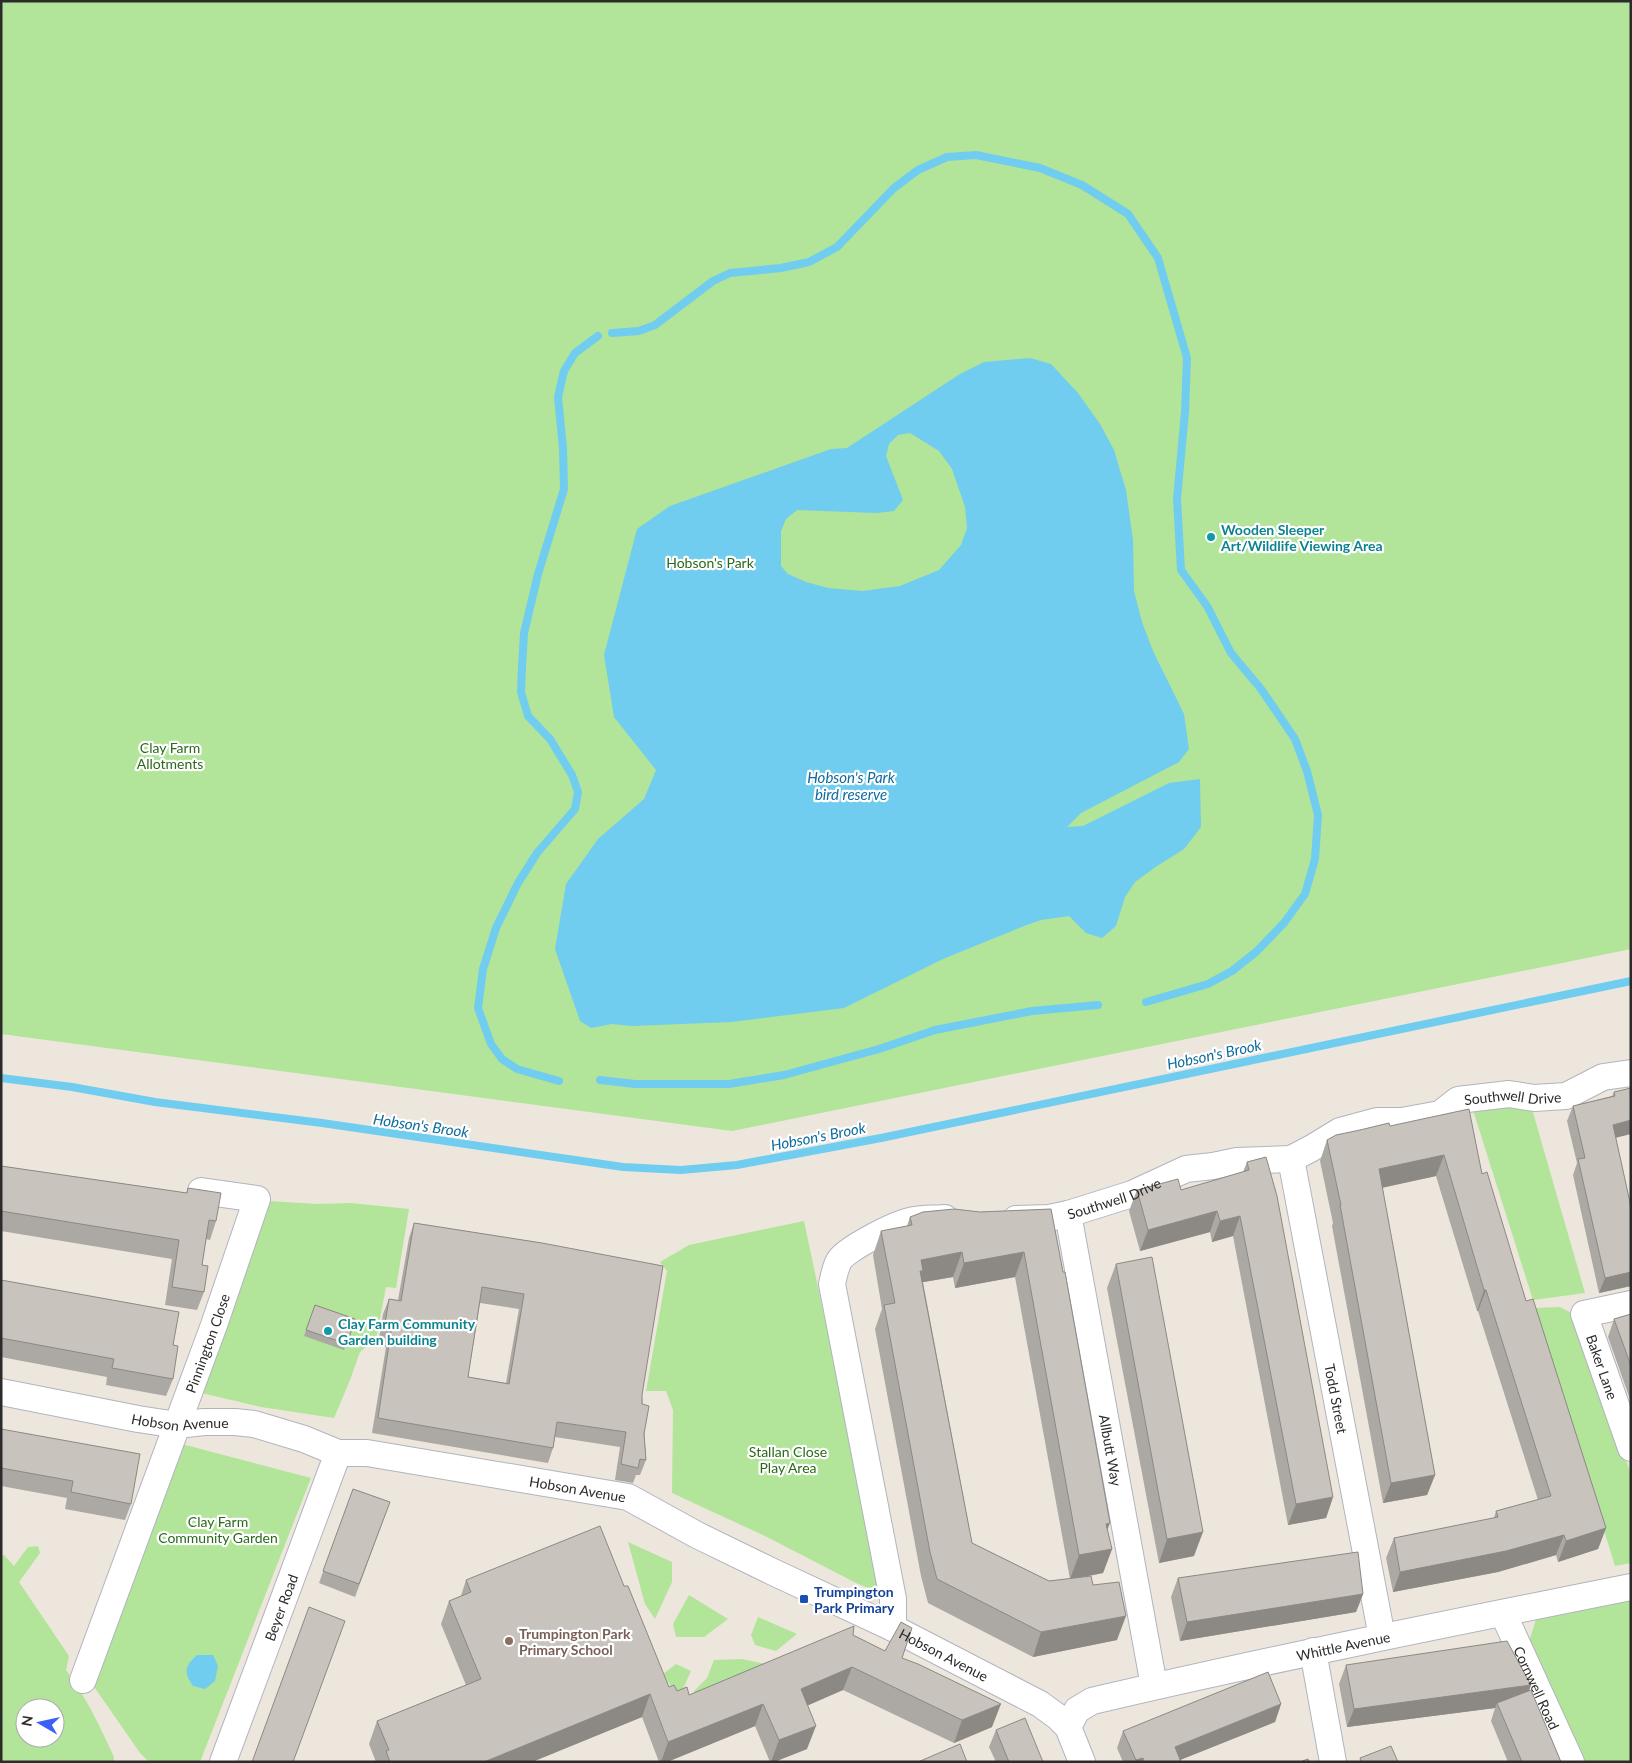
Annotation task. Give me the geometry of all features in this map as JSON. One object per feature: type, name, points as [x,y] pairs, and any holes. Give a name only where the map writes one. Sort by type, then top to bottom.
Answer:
[{"type":"street","name":"Southwell Drive","points":[[892,1628],[893,1599],[832,1284],[839,1260],[848,1251],[865,1241],[910,1221],[945,1218],[980,1220],[1049,1218],[1132,1194],[1186,1169],[1237,1161],[1290,1159],[1340,1131],[1377,1121],[1402,1121],[1440,1114],[1458,1100],[1509,1094],[1534,1098],[1566,1096],[1603,1077],[1631,1073]]},
{"type":"street","name":"Todd Street","points":[[1290,1159],[1382,1637]]},
{"type":"street","name":"Pinnington Close","points":[[83,1680],[214,1325],[258,1199],[201,1190]]},
{"type":"street","name":"Allbutt Way","points":[[1068,1214],[1154,1686]]},
{"type":"street","name":"Baker Lane","points":[[1631,1304],[1584,1314],[1631,1448]]},
{"type":"street","name":"Hobson Avenue","points":[[1,1392],[177,1425],[204,1422],[254,1424],[304,1439],[338,1452],[367,1453],[628,1497],[739,1556],[892,1628],[1040,1704],[1058,1717],[1068,1728],[1082,1762]]},
{"type":"street","name":"Beyer Road","points":[[223,1762],[338,1452]]},
{"type":"street","name":"Whittle Avenue","points":[[1068,1728],[1077,1710],[1092,1701],[1313,1651],[1631,1587]]},
{"type":"street","name":"Cornwell Road","points":[[1504,1614],[1571,1762]]},
{"type":"street","points":[[1313,1651],[1333,1762]]},
{"type":"green space","name":"Hobson's Park","points":[[1,1],[1631,1],[1631,949],[732,1131],[1,1034]]},
{"type":"green space","points":[[1530,1102],[1585,1293],[1533,1300],[1472,1107]]},
{"type":"green space","points":[[268,1201],[317,1204],[351,1203],[409,1209],[396,1288],[386,1287],[375,1345],[367,1346],[360,1352],[334,1418],[261,1407],[197,1392]]},
{"type":"green space","name":"Stallan Close Play Area","points":[[804,1221],[880,1593],[856,1583],[767,1537],[672,1493],[673,1410],[666,1391],[646,1391],[667,1271],[660,1262],[689,1245]]},
{"type":"green space","points":[[1560,1307],[1577,1316],[1631,1475],[1631,1563],[1615,1566],[1535,1308]]},
{"type":"green space","name":"Clay Farm Community Garden","points":[[178,1443],[311,1478],[200,1762],[149,1762],[140,1753],[88,1678]]},
{"type":"green space","points":[[628,1542],[672,1562],[672,1582],[655,1619],[645,1604]]},
{"type":"green space","points":[[38,1546],[40,1553],[19,1582],[69,1656],[66,1670],[92,1712],[114,1757],[114,1762],[1,1762],[1,1555],[4,1555],[14,1566],[28,1547]]},
{"type":"green space","points":[[689,1595],[728,1619],[704,1637],[676,1637],[673,1624]]},
{"type":"green space","points":[[1631,1598],[1631,1762],[1580,1762],[1528,1645],[1538,1613]]},
{"type":"green space","points":[[758,1617],[797,1634],[776,1651],[755,1645],[751,1635]]},
{"type":"green space","points":[[742,1659],[775,1666],[697,1703],[694,1691],[707,1678],[714,1660]]},
{"type":"green space","points":[[676,1664],[691,1671],[679,1698],[663,1674]]},
{"type":"water","name":"Hobson's Park bird reserve","points":[[1030,358],[1051,364],[1078,393],[1100,424],[1114,450],[1126,490],[1133,540],[1134,591],[1142,622],[1153,651],[1184,714],[1189,749],[1179,762],[1081,813],[1067,827],[1083,826],[1169,783],[1200,779],[1201,827],[1184,849],[1135,882],[1125,897],[1116,926],[1102,938],[1086,933],[1069,916],[1041,920],[943,959],[844,1008],[731,1022],[632,1026],[612,1024],[591,1028],[580,1021],[555,949],[566,884],[598,839],[644,799],[656,770],[614,717],[604,655],[637,529],[670,506],[831,449],[847,448],[960,374],[984,362]],"holes":[[[910,433],[939,451],[952,469],[965,507],[967,528],[961,545],[939,570],[900,586],[862,591],[828,588],[806,582],[788,574],[781,566],[781,531],[786,519],[797,510],[877,513],[894,511],[903,500],[886,456],[889,444],[898,435]]]},
{"type":"water","points":[[197,1655],[213,1655],[218,1666],[215,1681],[205,1689],[193,1686],[187,1673],[188,1666]]},
{"type":"building","points":[[1631,1088],[1631,1120],[1613,1125],[1631,1207],[1631,1272],[1605,1278],[1578,1159],[1585,1158],[1573,1106],[1615,1096],[1614,1092]]},
{"type":"building","points":[[1469,1109],[1482,1174],[1487,1172],[1526,1301],[1533,1299],[1606,1528],[1566,1541],[1564,1535],[1506,1551],[1400,1572],[1394,1538],[1498,1517],[1496,1511],[1551,1496],[1486,1290],[1484,1290],[1444,1155],[1379,1169],[1435,1475],[1391,1483],[1341,1205],[1327,1140],[1336,1135],[1389,1123],[1390,1126]]},
{"type":"building","points":[[1266,1157],[1277,1196],[1333,1497],[1296,1504],[1240,1216],[1220,1221],[1217,1211],[1148,1230],[1137,1190],[1178,1179],[1181,1190],[1249,1170],[1247,1162]]},
{"type":"building","points":[[1,1166],[187,1193],[188,1188],[221,1193],[216,1221],[209,1220],[202,1265],[208,1266],[204,1292],[172,1287],[179,1240],[1,1211]]},
{"type":"building","points":[[954,1209],[980,1212],[1051,1209],[1063,1272],[1065,1272],[1110,1523],[1106,1524],[1112,1549],[1079,1555],[1024,1252],[964,1263],[962,1252],[921,1260],[923,1271],[920,1271],[972,1543],[1049,1581],[1091,1576],[1093,1585],[1119,1582],[1126,1616],[1041,1632],[937,1579],[930,1552],[884,1305],[895,1303],[881,1231],[912,1225],[910,1217],[923,1212]]},
{"type":"building","points":[[414,1223],[542,1243],[663,1266],[642,1395],[642,1404],[649,1406],[644,1434],[646,1460],[640,1459],[638,1468],[621,1464],[626,1432],[557,1422],[553,1448],[378,1418],[391,1331],[384,1330],[389,1299],[401,1301]],"holes":[[[482,1287],[524,1294],[509,1384],[468,1377]]]},
{"type":"building","points":[[1152,1257],[1203,1532],[1167,1539],[1116,1264]]},
{"type":"building","points":[[1,1280],[179,1312],[173,1345],[178,1346],[173,1379],[112,1368],[114,1359],[1,1338]]},
{"type":"building","name":"Clay Farm Community Garden building","points":[[315,1305],[355,1319],[347,1344],[306,1330]]},
{"type":"building","points":[[1631,1314],[1631,1366],[1614,1319]]},
{"type":"building","points":[[1,1429],[140,1454],[131,1504],[71,1492],[73,1481],[1,1468]]},
{"type":"building","points":[[353,1489],[390,1502],[359,1584],[323,1571]]},
{"type":"building","points":[[600,1526],[624,1586],[628,1586],[669,1687],[674,1685],[677,1691],[687,1687],[689,1695],[854,1626],[853,1635],[885,1651],[901,1622],[912,1628],[902,1658],[1001,1704],[962,1720],[852,1667],[801,1689],[816,1726],[779,1740],[763,1704],[668,1742],[650,1694],[484,1762],[390,1762],[386,1751],[389,1750],[377,1721],[481,1679],[449,1601],[471,1592],[466,1580]]},
{"type":"building","points":[[1358,1552],[1363,1594],[1187,1622],[1178,1578]]},
{"type":"building","points":[[309,1607],[345,1621],[293,1762],[252,1762]]},
{"type":"building","points":[[1507,1641],[1531,1685],[1354,1709],[1346,1665]]},
{"type":"building","points":[[1268,1672],[1281,1704],[1175,1747],[1181,1762],[1144,1762],[1143,1758],[1136,1760],[1123,1731]]},
{"type":"building","points":[[1531,1690],[1561,1762],[1522,1762],[1497,1703]]},
{"type":"building","points":[[1025,1718],[1043,1762],[1009,1762],[996,1730]]},
{"type":"building","points":[[960,1744],[967,1762],[918,1762]]},
{"type":"building","points":[[1391,1746],[1398,1762],[1361,1762],[1360,1758]]},
{"type":"waterway","points":[[612,333],[639,331],[655,325],[713,281],[730,273],[781,268],[809,262],[837,247],[894,188],[918,170],[947,157],[976,155],[1040,168],[1082,185],[1128,214],[1158,258],[1187,358],[1185,412],[1177,499],[1181,570],[1207,606],[1231,653],[1261,689],[1295,739],[1307,771],[1318,815],[1315,859],[1305,894],[1284,923],[1256,952],[1232,971],[1208,984],[1146,1002]]},
{"type":"waterway","points":[[559,1081],[517,1069],[502,1059],[491,1044],[478,1008],[483,969],[496,928],[518,883],[537,853],[575,809],[578,792],[572,775],[550,739],[528,716],[521,692],[522,667],[524,633],[538,574],[564,489],[563,448],[558,397],[564,371],[575,353],[598,336]]},
{"type":"waterway","name":"Hobson's Brook","points":[[1,1078],[72,1087],[155,1102],[322,1123],[623,1167],[681,1170],[737,1165],[881,1138],[1631,981]]},
{"type":"waterway","points":[[600,1080],[635,1084],[729,1084],[784,1075],[879,1049],[935,1030],[1032,1011],[1098,1005]]},
{"type":"place","name":"Wooden Sleeper Art/Wildlife Viewing Area","points":[[1211,537]]},
{"type":"place","name":"Clay Farm Community Garden building","points":[[328,1331]]},
{"type":"place","name":"Trumpington Park Primary","points":[[804,1599]]},
{"type":"place","name":"Trumpington Park Primary School","points":[[509,1641]]},
{"type":"park label","name":"Clay Farm Allotments","points":[[170,756]]}]
